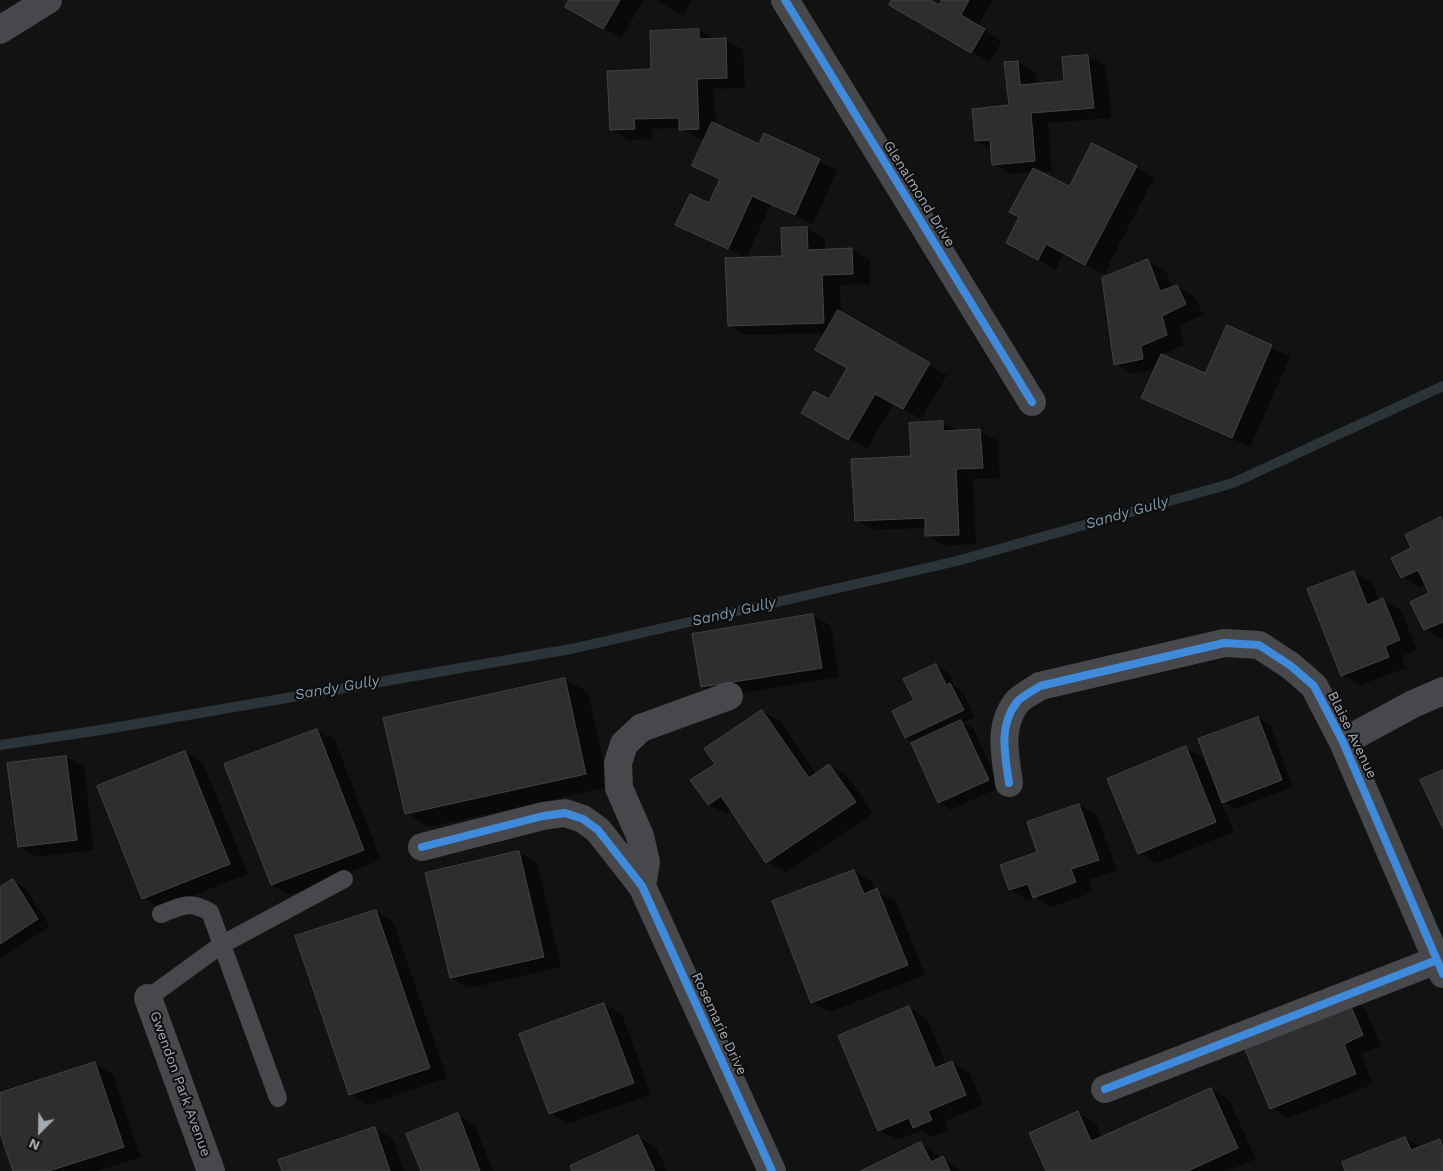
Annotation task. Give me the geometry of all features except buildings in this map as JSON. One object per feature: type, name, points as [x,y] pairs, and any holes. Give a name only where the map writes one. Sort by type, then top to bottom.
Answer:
[{"type":"street","points":[[0,30],[48,0]]},
{"type":"street","name":"Glenalmond Drive","points":[[784,0],[1032,402]]},
{"type":"street","name":"Blaise Avenue","points":[[1009,782],[1003,742],[1007,719],[1018,701],[1040,686],[1224,643],[1259,645],[1291,666],[1314,686],[1344,742],[1440,967]]},
{"type":"street","points":[[1344,742],[1413,704],[1443,691]]},
{"type":"street","points":[[642,886],[646,862],[640,836],[619,788],[618,763],[624,744],[641,728],[729,696]]},
{"type":"street","name":"Rosemarie Drive","points":[[422,847],[543,816],[565,813],[584,819],[598,830],[642,886],[772,1171]]},
{"type":"street","points":[[1105,1089],[1440,967]]},
{"type":"street","name":"Gwendon Park Avenue","points":[[148,998],[211,1171]]},
{"type":"lane","points":[[148,998],[221,945],[344,879]]},
{"type":"lane","points":[[161,914],[188,903],[200,906],[210,912],[278,1098]]},
{"type":"waterway","name":"Sandy Gully","points":[[0,745],[101,730],[571,649],[957,561],[1233,483],[1443,386]]},
{"type":"cycle path","points":[[785,0],[1032,402]]},
{"type":"cycle path","points":[[1009,783],[1004,741],[1007,721],[1017,702],[1040,686],[1224,643],[1259,645],[1291,666],[1314,686],[1343,742],[1443,974]]},
{"type":"cycle path","points":[[422,847],[543,816],[565,813],[583,819],[598,830],[642,886],[772,1171]]},
{"type":"cycle path","points":[[1105,1089],[1437,960]]}]
